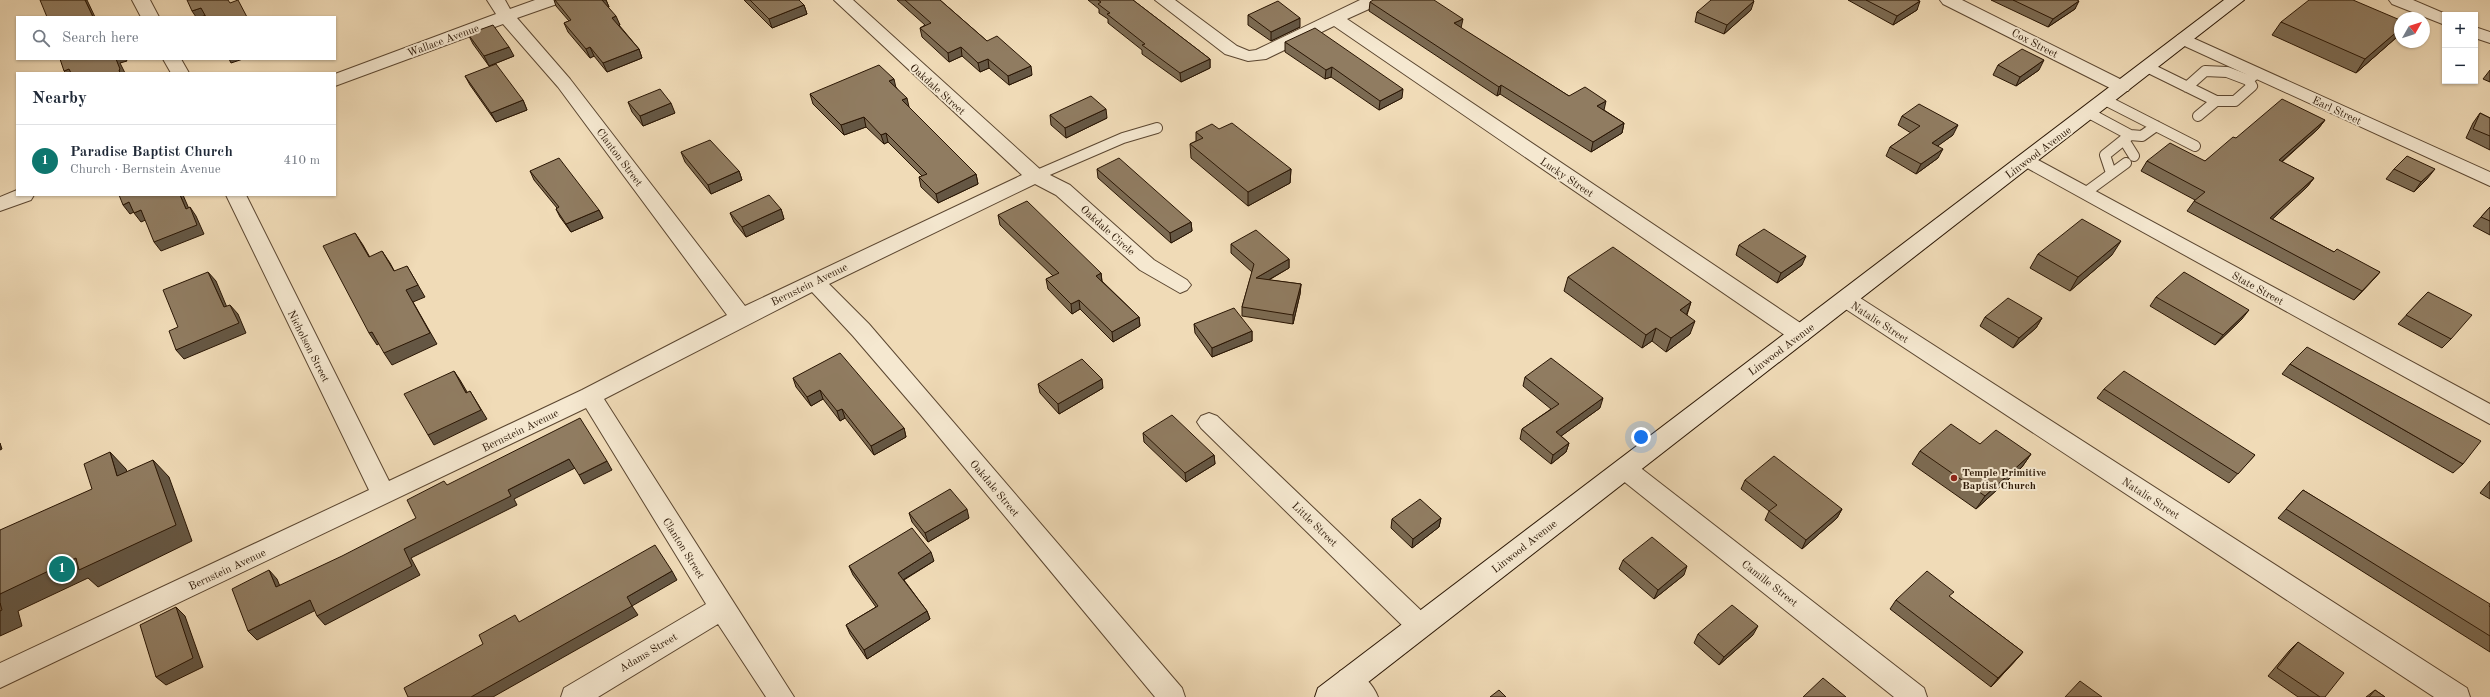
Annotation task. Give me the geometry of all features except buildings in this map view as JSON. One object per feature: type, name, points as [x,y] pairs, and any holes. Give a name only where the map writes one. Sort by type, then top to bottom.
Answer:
[{"type":"street","points":[[141,0],[149,16]]},
{"type":"street","name":"Clanton Street","points":[[496,0],[506,16],[564,83],[741,317]]},
{"type":"street","name":"Wallace Avenue","points":[[336,80],[551,0]]},
{"type":"street","name":"Oakdale Street","points":[[843,0],[1035,176]]},
{"type":"street","points":[[1164,0],[1231,50],[1239,54],[1254,56],[1260,55],[1374,0]]},
{"type":"street","name":"Cox Street","points":[[1949,0],[2106,100]]},
{"type":"street","name":"Linwood Avenue","points":[[1328,697],[1357,689],[1420,626],[2235,0]]},
{"type":"street","points":[[2398,0],[2442,19]]},
{"type":"street","name":"Lucky Street","points":[[1335,19],[1800,334]]},
{"type":"street","points":[[2478,33],[2490,38]]},
{"type":"street","name":"Earl Street","points":[[2184,39],[2252,77],[2490,180]]},
{"type":"street","points":[[173,60],[179,72]]},
{"type":"street","name":"State Street","points":[[2027,160],[2490,415]]},
{"type":"street","name":"Bernstein Avenue","points":[[0,676],[590,396],[741,317],[1035,176]]},
{"type":"street","name":"Oakdale Circle","points":[[1035,176],[1063,190],[1147,265],[1180,284]]},
{"type":"street","points":[[0,204],[21,196]]},
{"type":"street","name":"Nicholson Street","points":[[236,196],[384,495]]},
{"type":"street","name":"Oakdale Street","points":[[814,282],[861,330],[1172,697]]},
{"type":"street","name":"Natalie Street","points":[[1846,300],[2457,697]]},
{"type":"street","name":"Clanton Street","points":[[590,396],[722,608],[781,697]]},
{"type":"street","name":"Little Street","points":[[1209,422],[1420,626]]},
{"type":"street","name":"Camille Street","points":[[1625,469],[1914,697]]},
{"type":"street","name":"Adams Street","points":[[574,697],[722,608]]},
{"type":"lane","points":[[2147,68],[2186,87],[2216,101],[2235,101],[2252,86],[2252,77],[2227,72],[2205,71],[2186,87]]},
{"type":"lane","points":[[2106,100],[2196,146]]},
{"type":"lane","points":[[2085,193],[2130,159],[2127,137],[2106,100]]},
{"type":"lane","points":[[2198,116],[2216,101]]},
{"type":"lane","points":[[2111,174],[2105,155],[2127,137],[2142,136],[2156,126]]},
{"type":"lane","points":[[1035,176],[1123,138],[1157,128]]},
{"type":"place","name":"Temple Primitive Baptist Church","points":[[1954,478]]},
{"type":"place","name":"Paradise Baptist Church","points":[[62,569]]}]
